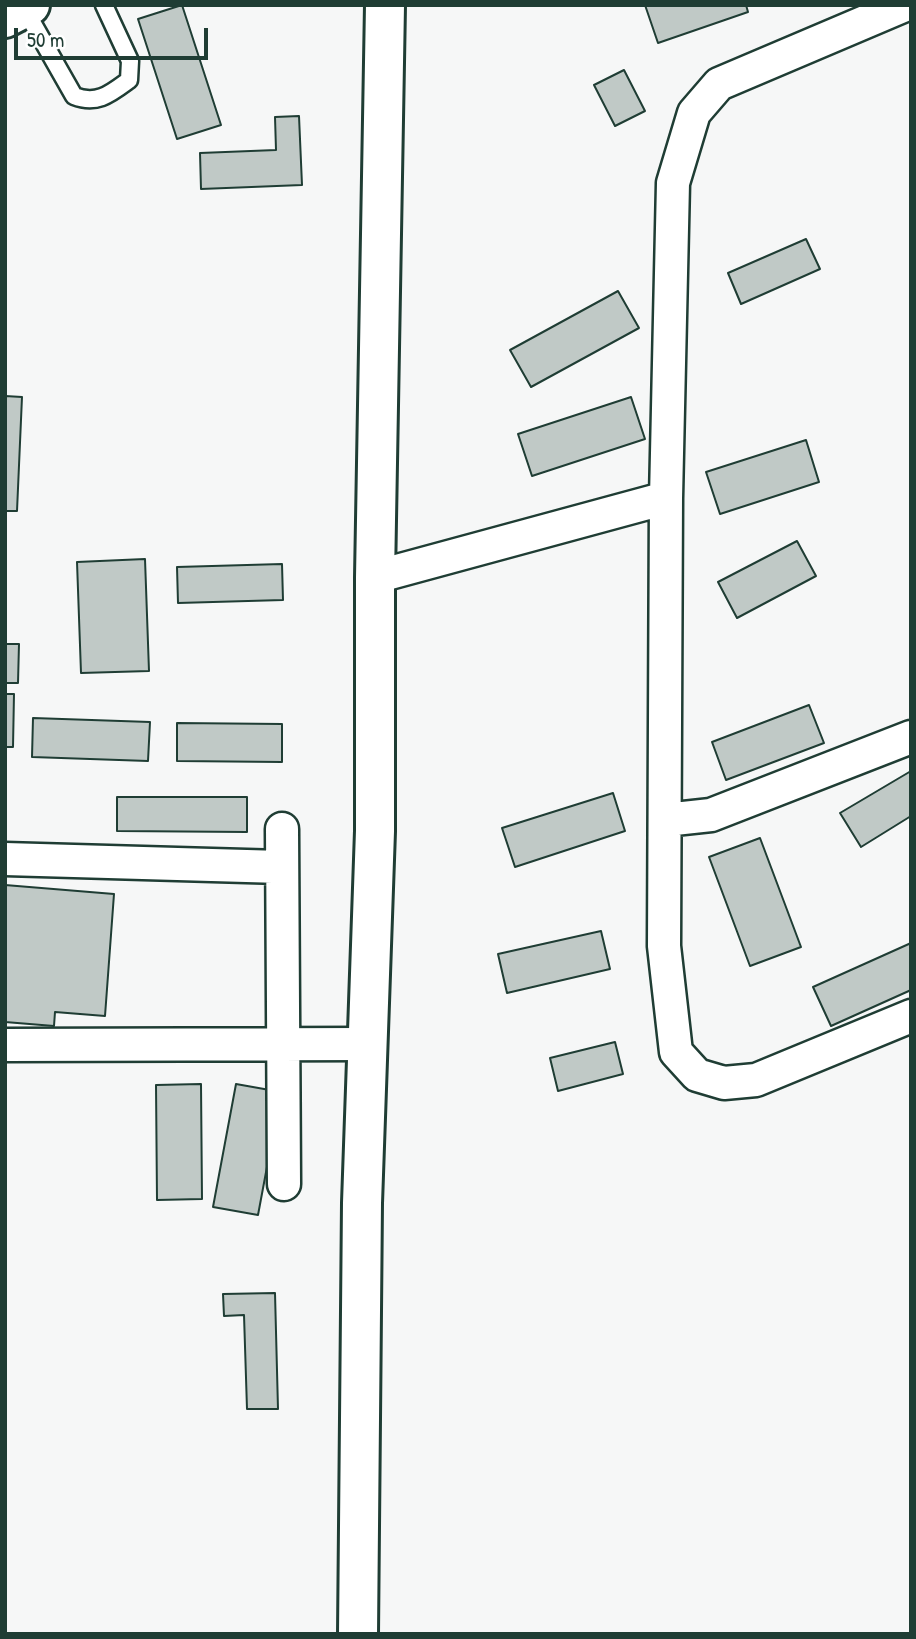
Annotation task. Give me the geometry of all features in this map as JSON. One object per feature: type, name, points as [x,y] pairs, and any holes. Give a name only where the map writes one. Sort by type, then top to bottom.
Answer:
[{"type":"street","points":[[358,1634],[362,1203],[375,831],[375,577],[385,5]]},
{"type":"street","points":[[905,5],[719,84],[694,113],[673,183],[666,498],[664,946],[676,1052],[697,1075],[724,1083],[757,1080],[911,1016]]},
{"type":"street","points":[[375,577],[666,498]]},
{"type":"street","points":[[665,820],[711,815],[911,737]]},
{"type":"street","points":[[282,829],[284,1184]]},
{"type":"street","points":[[5,859],[281,867]]},
{"type":"street","points":[[5,1045],[367,1044]]},
{"type":"lane","points":[[20,10],[74,96],[89,102],[109,95],[129,80],[130,61],[104,5]]},
{"type":"building","points":[[182,5],[221,125],[177,139],[138,19]]},
{"type":"building","points":[[645,5],[746,5],[748,12],[658,43]]},
{"type":"building","points":[[624,70],[645,111],[615,126],[594,85]]},
{"type":"building","points":[[299,116],[302,185],[201,189],[200,153],[276,150],[275,117]]},
{"type":"building","points":[[806,239],[820,269],[741,304],[728,273]]},
{"type":"building","points":[[618,291],[639,328],[531,387],[510,350]]},
{"type":"building","points":[[5,396],[22,397],[17,511],[5,511]]},
{"type":"building","points":[[631,397],[645,439],[532,476],[518,434]]},
{"type":"building","points":[[806,440],[819,482],[720,514],[706,472]]},
{"type":"building","points":[[797,541],[816,576],[737,618],[718,582]]},
{"type":"building","points":[[145,559],[149,671],[81,673],[77,562]]},
{"type":"building","points":[[282,564],[283,600],[178,603],[177,567]]},
{"type":"building","points":[[5,572],[6,644],[19,644],[18,683],[5,683]]},
{"type":"building","points":[[5,694],[14,694],[13,747],[5,747]]},
{"type":"building","points":[[809,705],[824,743],[726,780],[712,742]]},
{"type":"building","points":[[33,718],[150,722],[148,761],[32,757]]},
{"type":"building","points":[[177,723],[282,724],[282,762],[177,761]]},
{"type":"building","points":[[911,771],[911,816],[861,847],[840,813]]},
{"type":"building","points":[[613,793],[625,831],[515,867],[502,828]]},
{"type":"building","points":[[117,797],[247,797],[247,832],[117,831]]},
{"type":"building","points":[[760,838],[801,947],[750,966],[709,857]]},
{"type":"building","points":[[5,885],[114,894],[105,1016],[55,1012],[54,1026],[5,1022]]},
{"type":"building","points":[[601,931],[610,969],[507,993],[498,954]]},
{"type":"building","points":[[911,943],[911,990],[831,1026],[813,987]]},
{"type":"building","points":[[615,1042],[623,1074],[558,1091],[550,1058]]},
{"type":"building","points":[[201,1084],[202,1199],[157,1200],[156,1085]]},
{"type":"building","points":[[236,1084],[281,1092],[258,1215],[213,1207]]},
{"type":"building","points":[[275,1293],[278,1409],[247,1409],[244,1315],[224,1316],[223,1294]]}]
